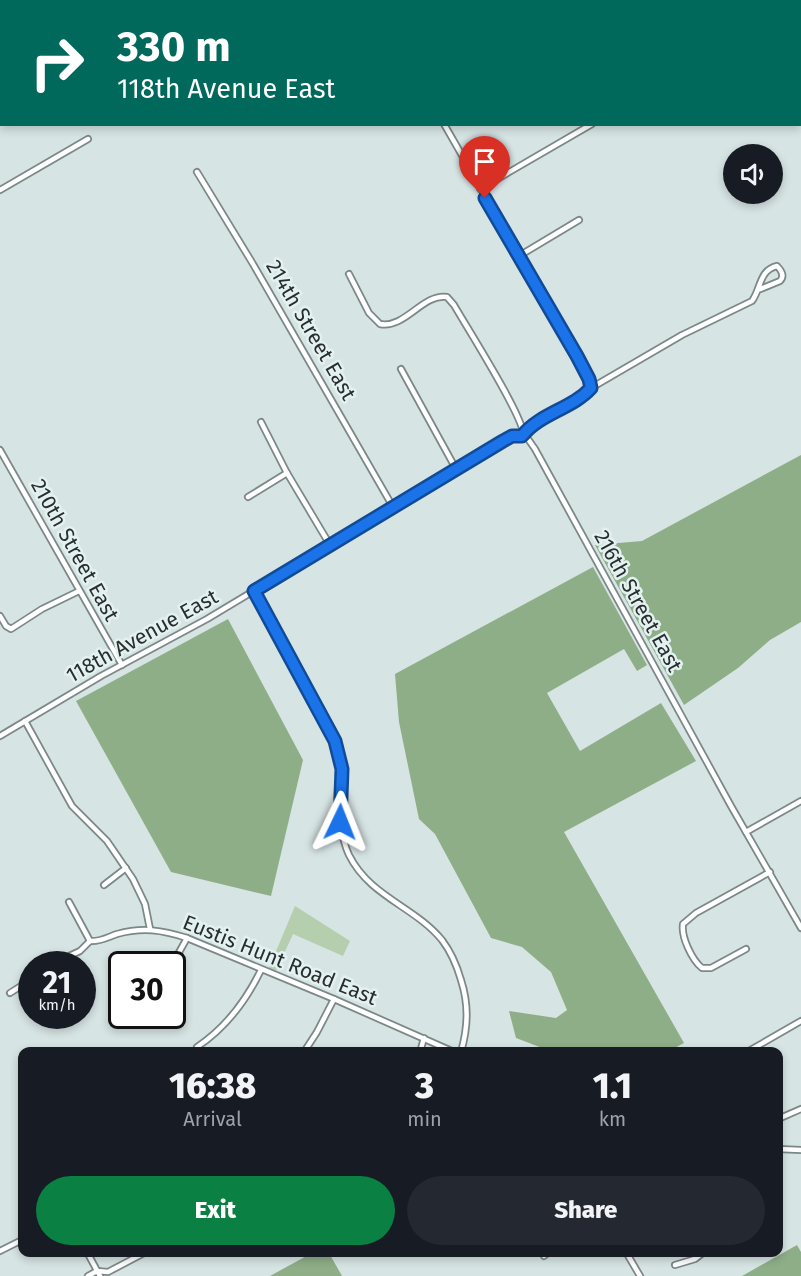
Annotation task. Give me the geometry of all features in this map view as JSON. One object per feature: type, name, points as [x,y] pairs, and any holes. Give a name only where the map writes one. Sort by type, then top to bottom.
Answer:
[{"type":"street","points":[[445,126],[585,371],[591,388]]},
{"type":"street","points":[[480,189],[589,126]]},
{"type":"street","points":[[0,190],[88,139]]},
{"type":"street","name":"214th Street East","points":[[197,172],[253,264],[393,507]]},
{"type":"street","points":[[519,256],[579,220]]},
{"type":"street","name":"118th Avenue East","points":[[0,736],[207,619],[512,436],[522,436],[532,425],[682,335],[752,301],[764,274],[777,266],[782,274],[780,281],[758,290]]},
{"type":"street","name":"216th Street East","points":[[349,274],[369,313],[380,324],[390,325],[437,298],[444,297],[454,305],[523,426],[522,436],[535,449],[801,928]]},
{"type":"street","points":[[400,369],[456,469]]},
{"type":"street","points":[[261,422],[287,473],[330,545]]},
{"type":"street","name":"210th Street East","points":[[0,450],[122,665]]},
{"type":"street","points":[[248,497],[287,473]]},
{"type":"street","points":[[0,616],[6,626],[12,628],[42,609],[80,591]]},
{"type":"street","points":[[254,591],[335,741],[342,769],[340,822],[349,854],[368,882],[428,926],[442,941],[453,959],[463,987],[468,1013],[462,1047]]},
{"type":"street","points":[[25,722],[72,806],[107,842],[126,868],[142,896],[150,929]]},
{"type":"street","points":[[746,832],[801,801]]},
{"type":"street","points":[[104,885],[126,868]]},
{"type":"street","points":[[746,949],[711,968],[702,968],[689,949],[682,930],[683,924],[696,913],[770,872]]},
{"type":"street","points":[[69,902],[90,941],[80,951]]},
{"type":"street","name":"Eustis Hunt Road East","points":[[90,941],[99,941],[130,931],[150,929],[165,931],[334,999],[443,1047]]},
{"type":"street","points":[[182,951],[187,938]]},
{"type":"street","points":[[201,1047],[235,1013],[252,989],[261,970]]},
{"type":"street","points":[[10,993],[18,988]]},
{"type":"street","points":[[307,1047],[334,999]]},
{"type":"street","points":[[756,1047],[801,1021]]},
{"type":"street","points":[[421,1047],[424,1038]]},
{"type":"street","points":[[783,1117],[801,1109]]},
{"type":"street","points":[[783,1149],[801,1150]]},
{"type":"street","points":[[0,1251],[18,1242]]},
{"type":"street","points":[[90,1257],[99,1274]]},
{"type":"street","points":[[88,1276],[108,1272],[136,1257]]},
{"type":"street","points":[[629,1257],[640,1276]]},
{"type":"street","points":[[675,1265],[698,1257]]},
{"type":"green space","points":[[801,455],[801,622],[770,640],[738,668],[684,705],[595,545],[642,541]]},
{"type":"green space","points":[[593,567],[647,665],[637,671],[624,649],[547,693],[580,751],[661,703],[696,761],[564,832],[684,1043],[676,1047],[540,1047],[516,1038],[509,1011],[556,1018],[567,1010],[551,972],[522,947],[491,938],[435,834],[419,819],[399,722],[395,674]]},
{"type":"green space","points":[[228,619],[303,760],[271,896],[171,872],[76,701]]},
{"type":"green space","points":[[295,906],[350,941],[343,956],[293,934],[276,971],[269,968]]},
{"type":"green space","points":[[797,1245],[801,1252],[801,1276],[742,1276],[776,1257],[783,1257],[783,1253]]},
{"type":"green space","points":[[305,1257],[331,1257],[342,1276],[270,1276]]},
{"type":"route","points":[[340,822],[342,769],[335,741],[254,591],[503,441],[512,436],[522,436],[532,425],[582,396],[591,388],[577,356],[485,198]]}]
